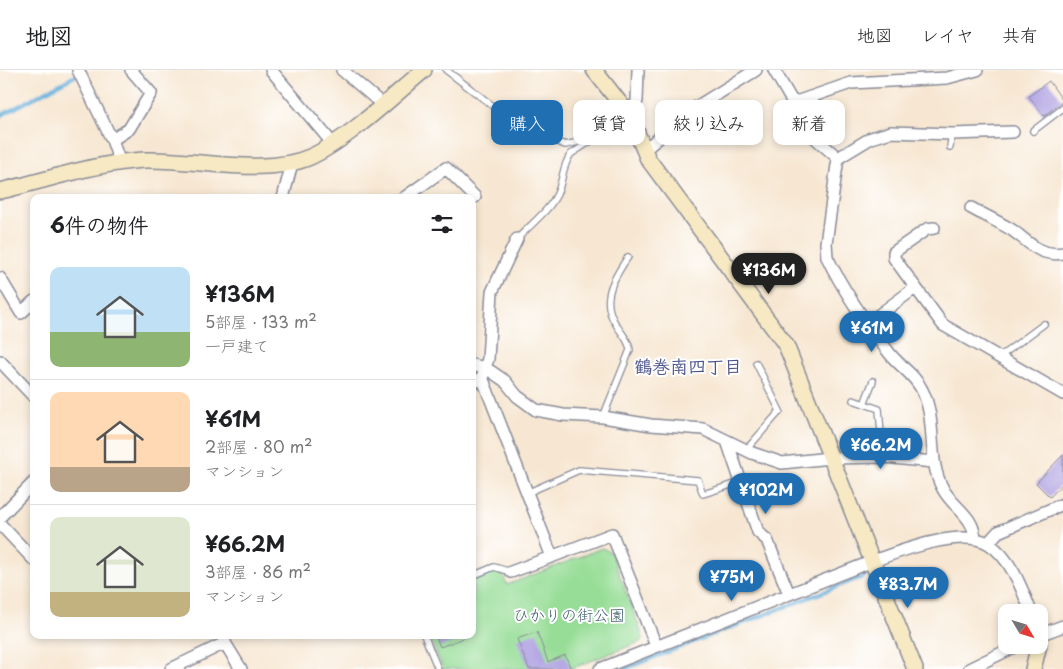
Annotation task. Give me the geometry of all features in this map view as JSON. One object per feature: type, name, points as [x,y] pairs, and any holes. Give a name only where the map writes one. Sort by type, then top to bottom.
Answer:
[{"type":"street","points":[[112,140],[129,129],[151,93],[131,70]]},
{"type":"street","points":[[270,70],[333,144]]},
{"type":"street","points":[[0,191],[120,163],[145,160],[240,165],[292,163],[310,157],[333,144],[424,70]]},
{"type":"street","points":[[594,70],[617,100]]},
{"type":"street","points":[[637,100],[638,70]]},
{"type":"street","points":[[644,150],[698,106],[756,70]]},
{"type":"street","points":[[774,70],[791,100]]},
{"type":"street","points":[[802,100],[851,83],[947,78],[977,70]]},
{"type":"street","points":[[80,71],[112,140],[120,163]]},
{"type":"street","points":[[348,72],[383,105]]},
{"type":"street","points":[[838,158],[871,138],[891,132],[952,134],[1013,132]]},
{"type":"street","points":[[642,145],[786,345],[915,669]]},
{"type":"street","points":[[823,145],[838,158]]},
{"type":"street","points":[[838,158],[826,243],[827,258],[888,352],[909,371],[922,390],[931,425],[933,462],[943,490],[974,525],[975,539]]},
{"type":"street","points":[[284,194],[292,163]]},
{"type":"street","points":[[410,194],[446,168],[472,194]]},
{"type":"street","points":[[970,208],[1012,230],[1037,250],[1047,253],[1063,253]]},
{"type":"street","points":[[934,228],[927,229],[894,252],[894,258],[943,325],[1063,394]]},
{"type":"street","points":[[517,239],[492,292],[488,359],[480,376],[552,557]]},
{"type":"street","points":[[0,278],[21,313],[30,305]]},
{"type":"street","points":[[868,323],[915,288]]},
{"type":"street","points":[[0,361],[30,393]]},
{"type":"street","points":[[480,376],[505,380],[517,396],[536,410],[563,415],[603,417],[651,426],[703,429],[746,450],[782,463],[830,458],[882,457],[933,462]]},
{"type":"street","points":[[727,441],[758,532],[767,540],[789,594]]},
{"type":"street","points":[[0,517],[30,486]]},
{"type":"street","points":[[988,543],[998,532],[1063,504]]},
{"type":"street","points":[[0,524],[30,556]]},
{"type":"street","points":[[511,572],[612,534],[656,646]]},
{"type":"street","points":[[600,669],[912,546],[937,541],[975,539],[988,543],[999,552],[1010,568],[1027,604]]},
{"type":"street","points":[[1048,634],[1063,626]]},
{"type":"street","points":[[170,669],[225,639],[241,669]]},
{"type":"street","points":[[969,669],[1000,654]]},
{"type":"street","points":[[1033,669],[1036,654]]},
{"type":"lane","points":[[446,70],[518,126],[565,145],[573,143]]},
{"type":"lane","points":[[1033,131],[1063,108]]},
{"type":"lane","points":[[950,147],[952,134]]},
{"type":"lane","points":[[517,239],[554,200],[567,159],[571,154],[586,145]]},
{"type":"lane","points":[[603,417],[630,350],[629,343],[612,319],[608,306],[608,293],[613,279],[628,257]]},
{"type":"lane","points":[[998,358],[1044,324]]},
{"type":"lane","points":[[746,450],[780,411],[756,363]]},
{"type":"lane","points":[[864,404],[873,381]]},
{"type":"lane","points":[[853,400],[879,410],[882,457]]},
{"type":"lane","points":[[527,492],[579,470],[698,480],[703,494],[741,482]]},
{"type":"lane","points":[[476,574],[494,567],[511,572]]},
{"type":"lane","points":[[426,639],[438,669]]},
{"type":"green space","name":"ひかりの街公園","points":[[602,548],[611,552],[643,637],[640,642],[570,669],[443,669],[431,639],[476,639],[476,579],[498,570],[502,573],[507,585]]},
{"type":"building","points":[[1049,81],[1063,101],[1044,116],[1029,96]]},
{"type":"building","points":[[1063,455],[1063,483],[1050,497],[1036,483]]},
{"type":"building","points":[[537,632],[548,662],[565,655],[571,669],[529,669],[517,639]]},
{"type":"building","points":[[437,639],[461,639],[440,647]]},
{"type":"waterway","points":[[0,116],[75,76]]},
{"type":"waterway","points":[[624,669],[865,576]]},
{"type":"district","name":"鶴巻南四丁目","points":[[688,367]]}]
